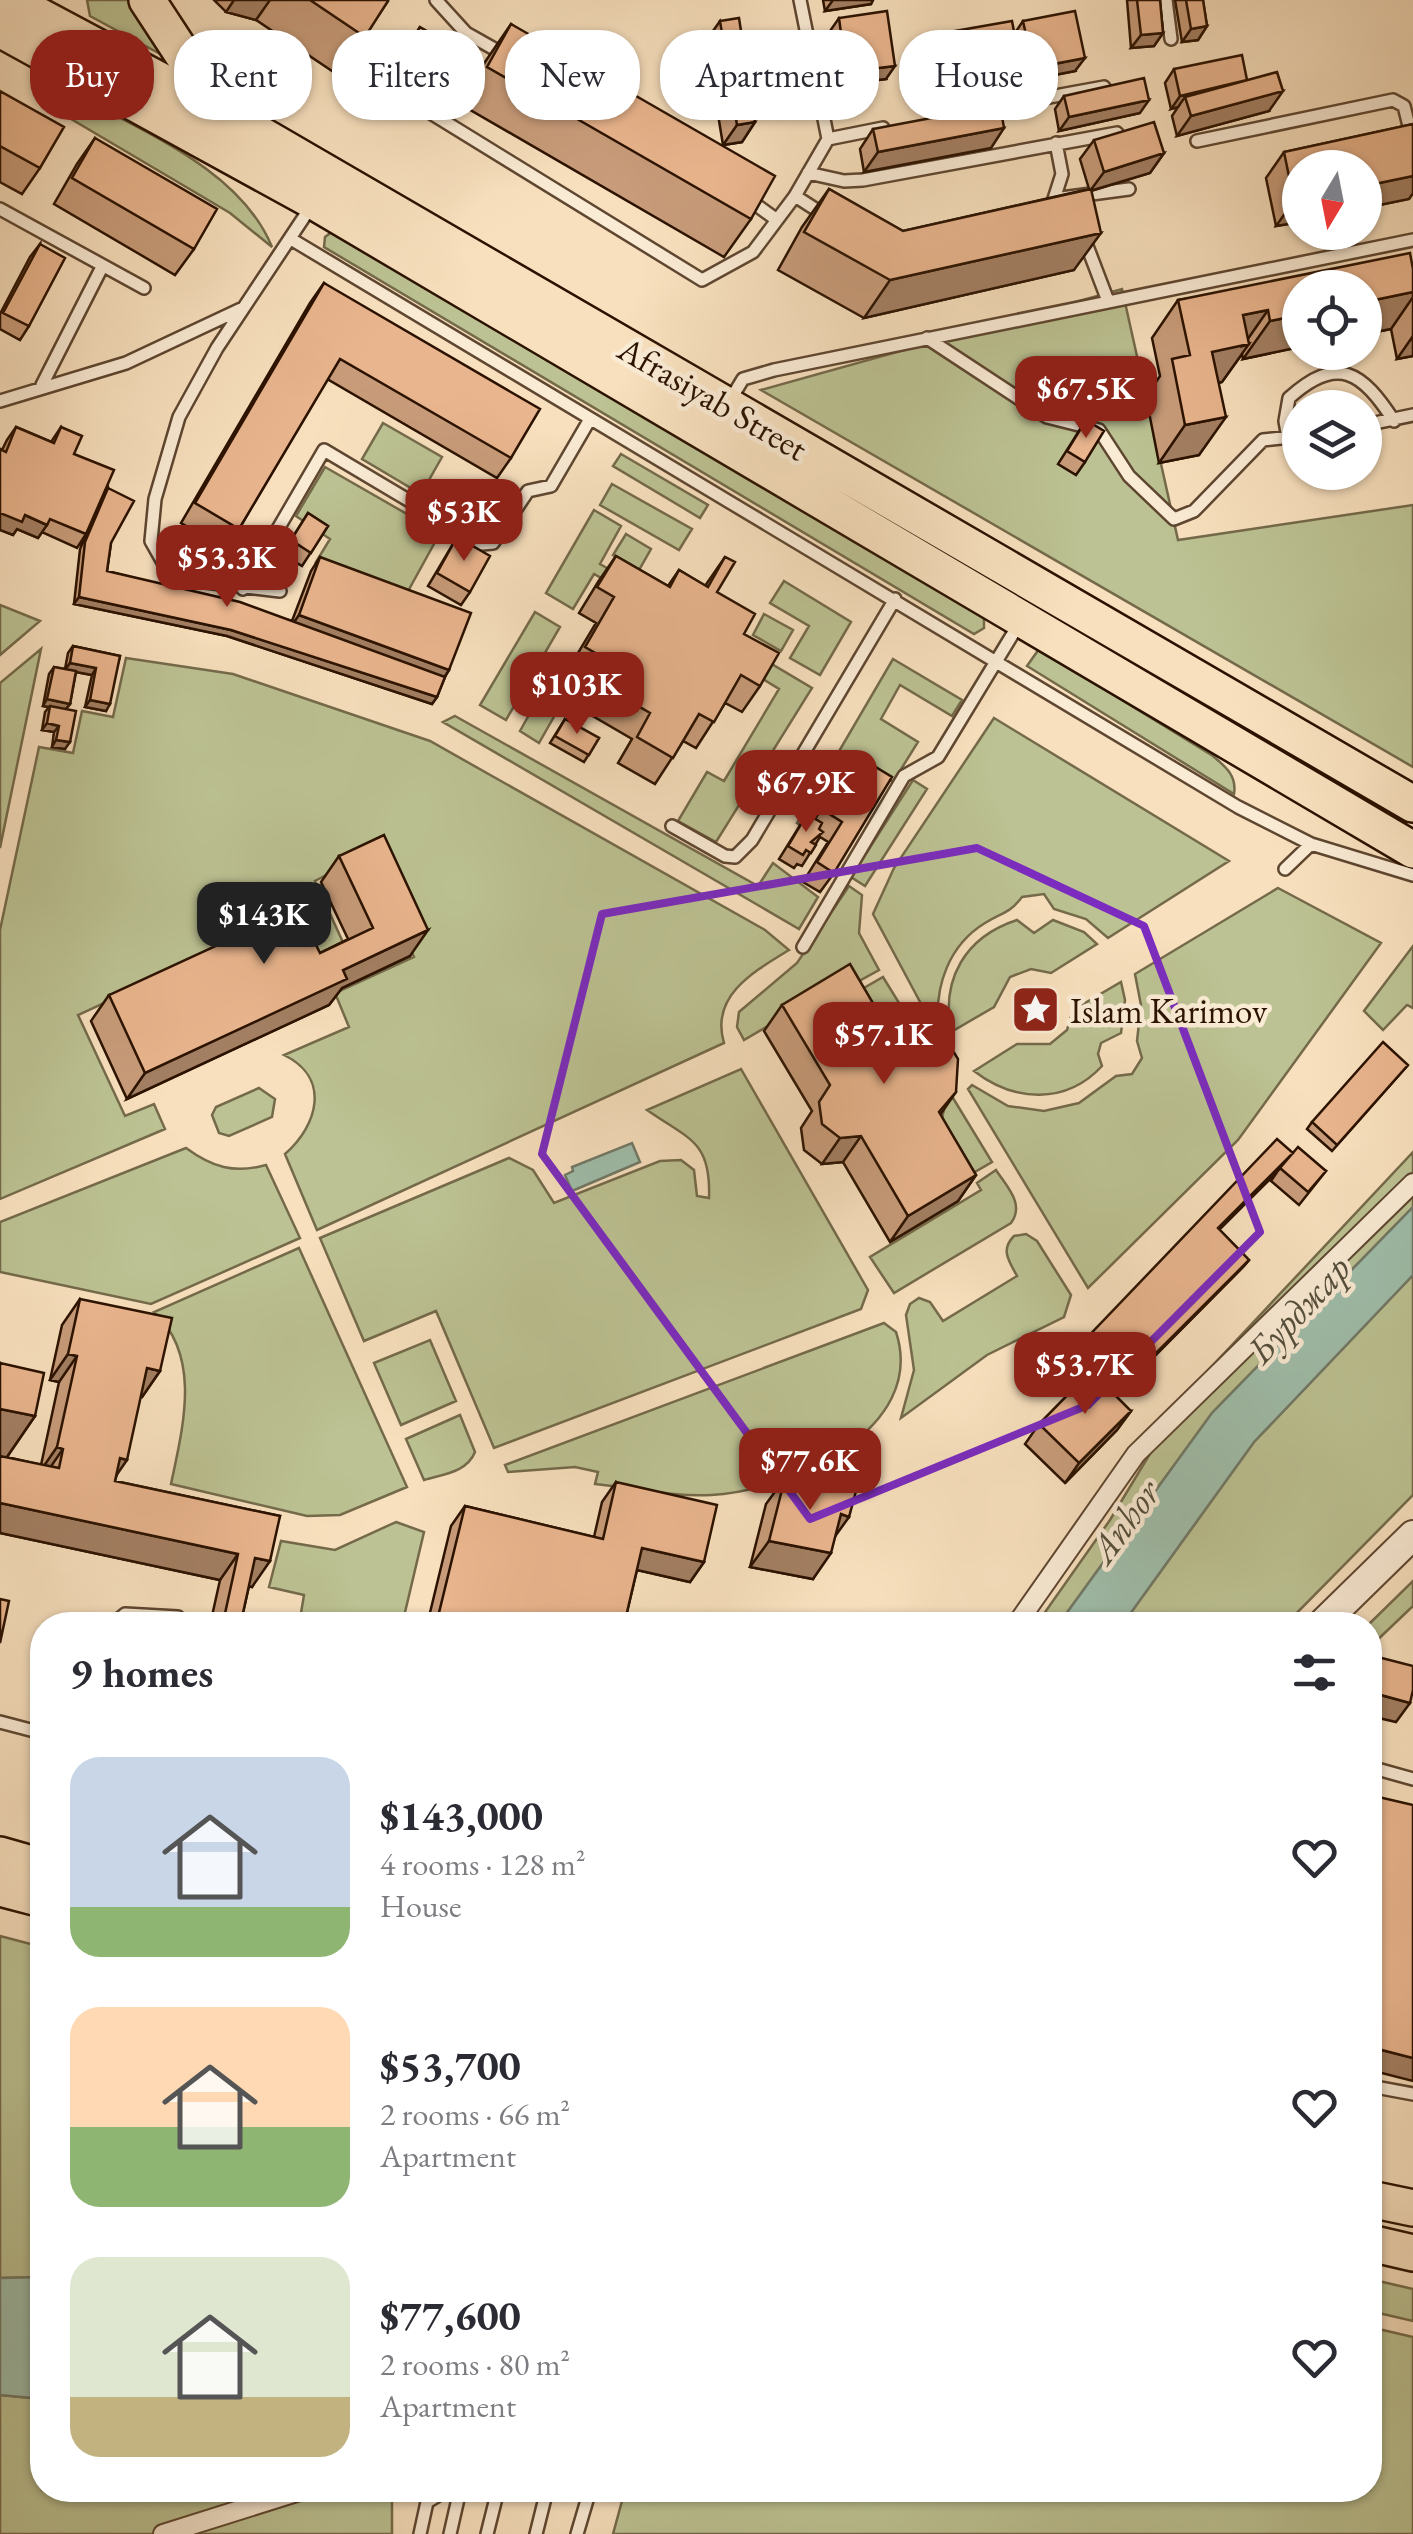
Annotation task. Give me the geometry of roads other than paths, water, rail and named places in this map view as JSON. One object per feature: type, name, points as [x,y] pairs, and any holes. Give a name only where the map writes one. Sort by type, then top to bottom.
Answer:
[{"type":"main road","points":[[147,0],[183,55],[249,128]]},
{"type":"main road","name":"Afrasiyab Street","points":[[18,22],[249,128],[1413,804]]},
{"type":"main road","name":"Afrasiyab Street","points":[[18,22],[314,202],[1413,850]]},
{"type":"main road","points":[[0,1855],[30,1876]]},
{"type":"main road","points":[[1382,2202],[1413,2208]]},
{"type":"main road","points":[[1382,2246],[1413,2253]]},
{"type":"street","points":[[1025,1612],[1136,1454],[1413,1183]]},
{"type":"street","points":[[1334,1612],[1413,1535]]},
{"type":"street","points":[[1348,1612],[1413,1549]]},
{"type":"street","points":[[163,2534],[265,2502]]},
{"type":"lane","points":[[436,0],[463,30]]},
{"type":"lane","points":[[442,120],[702,280],[754,252],[795,196],[828,139],[800,0]]},
{"type":"lane","points":[[1166,0],[1171,39]]},
{"type":"lane","points":[[1058,95],[1104,86]]},
{"type":"lane","points":[[1197,141],[1393,100],[1404,106],[1413,142]]},
{"type":"lane","points":[[828,139],[902,125]]},
{"type":"lane","points":[[808,173],[844,182],[863,180],[1117,133]]},
{"type":"lane","points":[[1054,199],[1062,174],[1056,143]]},
{"type":"lane","points":[[735,189],[778,220]]},
{"type":"lane","points":[[1037,203],[1129,189]]},
{"type":"lane","points":[[795,196],[840,222]]},
{"type":"lane","points":[[1054,199],[1076,216],[1108,301]]},
{"type":"lane","points":[[280,591],[172,578],[151,541],[156,500],[179,417],[244,307],[314,202]]},
{"type":"lane","points":[[0,209],[144,288]]},
{"type":"lane","points":[[291,240],[1238,807],[1312,844],[1413,875]]},
{"type":"lane","points":[[727,406],[743,380],[927,338],[1413,240]]},
{"type":"lane","points":[[42,385],[102,267]]},
{"type":"lane","points":[[0,401],[42,385],[126,363],[244,307]]},
{"type":"lane","points":[[927,338],[1046,417],[1099,430],[1129,476],[1174,519],[1194,511],[1264,440],[1282,438]]},
{"type":"lane","points":[[1300,390],[1321,374],[1350,373],[1374,390]]},
{"type":"lane","points":[[1382,403],[1394,421]]},
{"type":"lane","points":[[1382,423],[1413,415]]},
{"type":"lane","points":[[243,589],[324,450],[482,544],[493,543],[528,492],[550,486],[590,420]]},
{"type":"lane","points":[[672,826],[725,856],[734,857],[752,840],[895,599]]},
{"type":"lane","points":[[803,947],[904,776],[938,758],[1022,619]]},
{"type":"lane","points":[[1285,869],[1312,844]]},
{"type":"lane","points":[[0,1722],[30,1730]]},
{"type":"lane","points":[[1382,1770],[1413,1779]]},
{"type":"lane","points":[[1382,2088],[1413,2094]]},
{"type":"lane","points":[[420,2534],[427,2502]]},
{"type":"lane","points":[[450,2534],[457,2502]]},
{"type":"lane","points":[[487,2534],[495,2502]]},
{"type":"lane","points":[[536,2534],[545,2502]]},
{"type":"lane","points":[[577,2534],[586,2502]]},
{"type":"place","name":"Islam Karimov","points":[[1035,1010]]},
{"type":"water label","name":"Бурджар","points":[[1298,1309]]},
{"type":"water label","name":"Anhor","points":[[1124,1521]]}]
